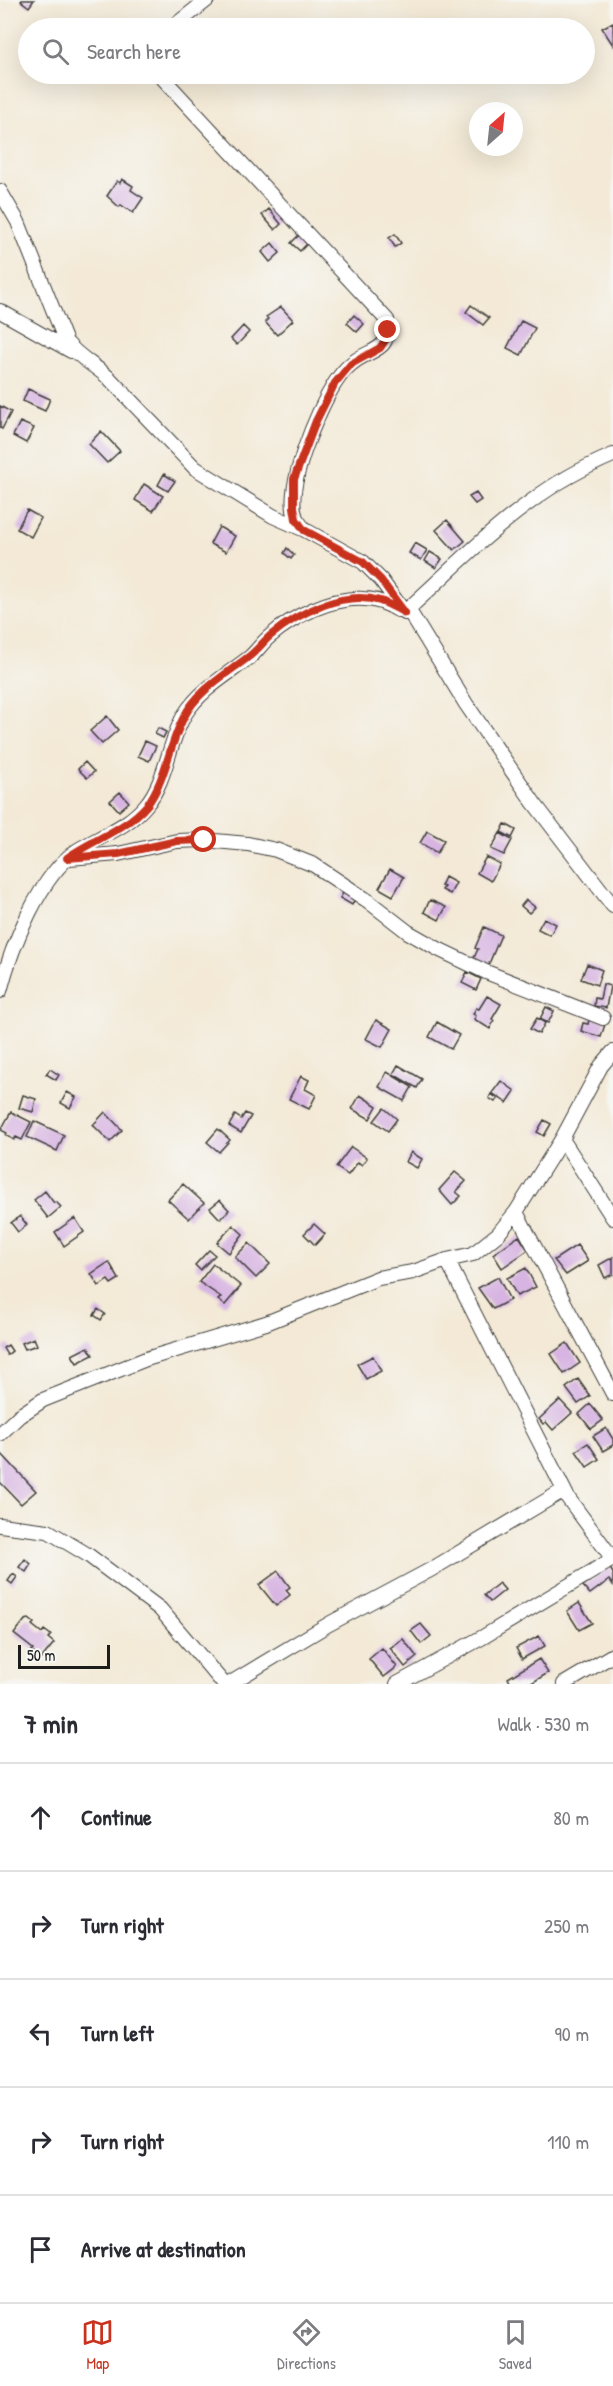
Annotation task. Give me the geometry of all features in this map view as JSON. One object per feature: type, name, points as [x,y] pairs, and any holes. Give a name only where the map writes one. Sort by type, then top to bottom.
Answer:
[{"type":"street","points":[[184,18],[207,0]]},
{"type":"street","points":[[168,84],[387,320],[386,339],[380,348],[351,364],[335,383],[316,421],[294,479],[296,519],[304,530]]},
{"type":"street","points":[[0,191],[18,222],[66,342],[74,353]]},
{"type":"street","points":[[0,311],[97,366],[195,468],[273,516],[363,562],[406,611],[466,704],[534,802],[613,906]]},
{"type":"street","points":[[406,611],[532,500],[579,470],[613,455]]},
{"type":"street","points":[[0,991],[4,971],[26,921],[50,878],[67,858],[135,817],[147,804],[158,786],[184,716],[194,702],[220,678],[250,656],[270,636],[304,614],[352,599],[381,601],[406,611]]},
{"type":"street","points":[[67,858],[118,854],[177,841],[204,840],[248,844],[276,850],[314,865],[368,901],[408,932],[438,949],[486,972],[603,1018]]},
{"type":"street","points":[[0,1433],[44,1400],[146,1359],[266,1323],[378,1278],[413,1272],[473,1254],[498,1234],[516,1212],[562,1139],[601,1066],[613,1052]]},
{"type":"street","points":[[562,1139],[613,1218]]},
{"type":"street","points":[[516,1212],[613,1394]]},
{"type":"street","points":[[397,1684],[483,1637],[613,1558],[564,1490],[447,1260]]},
{"type":"street","points":[[229,1684],[246,1679],[330,1624],[432,1569],[564,1490]]},
{"type":"street","points":[[0,1525],[48,1531],[88,1555],[160,1608],[224,1684]]},
{"type":"street","points":[[564,1684],[613,1655]]},
{"type":"building","points":[[22,0],[34,0],[29,7]]},
{"type":"building","points":[[613,22],[613,45],[602,28]]},
{"type":"building","points":[[122,179],[133,186],[131,190],[143,198],[133,213],[121,205],[119,207],[107,196],[117,181],[120,183]]},
{"type":"building","points":[[269,209],[281,224],[275,230],[262,215]]},
{"type":"building","points":[[395,234],[401,243],[395,247],[389,238]]},
{"type":"building","points":[[299,235],[307,244],[300,251],[291,243]]},
{"type":"building","points":[[272,243],[280,253],[270,262],[262,252]]},
{"type":"building","points":[[471,305],[489,318],[483,325],[466,312]]},
{"type":"building","points":[[281,307],[293,320],[277,335],[265,322],[268,319],[266,317]]},
{"type":"building","points":[[354,315],[364,324],[357,332],[347,323]]},
{"type":"building","points":[[521,321],[535,328],[521,355],[507,348]]},
{"type":"building","points":[[243,326],[249,332],[237,345],[231,339]]},
{"type":"building","points":[[28,389],[50,399],[45,411],[23,401]]},
{"type":"building","points":[[0,406],[11,412],[2,429],[0,428]]},
{"type":"building","points":[[20,422],[34,428],[26,443],[13,436]]},
{"type":"building","points":[[101,431],[120,451],[107,463],[89,444]]},
{"type":"building","points":[[164,474],[175,481],[168,491],[158,485]]},
{"type":"building","points":[[144,484],[163,496],[153,511],[135,500]]},
{"type":"building","points":[[476,493],[481,500],[475,504],[469,497]]},
{"type":"building","points":[[27,510],[41,518],[31,537],[17,529]]},
{"type":"building","points":[[447,520],[465,541],[454,550],[436,530]]},
{"type":"building","points":[[219,527],[235,536],[226,552],[210,544]]},
{"type":"building","points":[[415,543],[427,550],[421,560],[409,553]]},
{"type":"building","points":[[287,548],[294,555],[291,559],[284,553]]},
{"type":"building","points":[[430,552],[442,559],[436,568],[425,561]]},
{"type":"building","points":[[107,716],[118,730],[102,744],[90,731]]},
{"type":"building","points":[[158,728],[166,732],[163,738],[155,734]]},
{"type":"building","points":[[145,741],[156,746],[149,761],[138,756]]},
{"type":"building","points":[[85,762],[94,772],[87,778],[78,769]]},
{"type":"building","points":[[120,792],[129,802],[119,811],[110,801]]},
{"type":"building","points":[[505,824],[516,830],[512,838],[501,832]]},
{"type":"building","points":[[427,831],[444,840],[437,853],[420,843]]},
{"type":"building","points":[[500,833],[512,840],[504,855],[491,849]]},
{"type":"building","points":[[486,857],[500,864],[491,881],[477,873]]},
{"type":"building","points":[[390,869],[404,877],[393,896],[379,888]]},
{"type":"building","points":[[445,877],[456,883],[450,894],[442,890],[444,887],[441,886]]},
{"type":"building","points":[[345,890],[356,896],[352,905],[340,898]]},
{"type":"building","points":[[430,900],[446,907],[439,920],[424,912]]},
{"type":"building","points":[[526,900],[535,907],[529,913],[521,906]]},
{"type":"building","points":[[544,918],[556,924],[550,935],[538,929]]},
{"type":"building","points":[[484,927],[501,935],[488,966],[473,960],[478,949],[475,948]]},
{"type":"building","points":[[587,964],[602,970],[597,985],[581,979]]},
{"type":"building","points":[[467,972],[481,979],[476,990],[462,983]]},
{"type":"building","points":[[603,984],[610,986],[606,1008],[594,1006],[595,998],[600,999]]},
{"type":"building","points":[[487,996],[501,1004],[492,1019],[494,1021],[490,1029],[474,1019],[476,1016],[473,1014]]},
{"type":"building","points":[[546,1007],[554,1011],[548,1023],[540,1019]]},
{"type":"building","points":[[590,1016],[606,1021],[601,1037],[581,1031],[583,1023],[588,1024]]},
{"type":"building","points":[[537,1018],[545,1023],[539,1034],[530,1029]]},
{"type":"building","points":[[376,1020],[392,1029],[382,1047],[366,1039]]},
{"type":"building","points":[[437,1022],[459,1035],[451,1049],[429,1037]]},
{"type":"building","points":[[398,1065],[422,1079],[417,1088],[393,1074]]},
{"type":"building","points":[[50,1069],[59,1075],[56,1080],[46,1074]]},
{"type":"building","points":[[387,1072],[412,1087],[404,1101],[379,1087]]},
{"type":"building","points":[[301,1076],[309,1080],[305,1089],[316,1095],[309,1109],[289,1099]]},
{"type":"building","points":[[501,1081],[515,1091],[507,1103],[492,1093]]},
{"type":"building","points":[[67,1092],[76,1097],[70,1108],[61,1103]]},
{"type":"building","points":[[491,1094],[498,1099],[495,1102],[489,1098]]},
{"type":"building","points":[[23,1095],[36,1099],[33,1112],[19,1108]]},
{"type":"building","points":[[360,1095],[377,1106],[370,1119],[352,1109]]},
{"type":"building","points":[[384,1108],[397,1119],[388,1131],[374,1121]]},
{"type":"building","points":[[11,1112],[31,1122],[22,1140],[16,1137],[14,1140],[1,1130]]},
{"type":"building","points":[[105,1112],[122,1130],[110,1142],[93,1125]]},
{"type":"building","points":[[245,1113],[251,1116],[241,1133],[229,1126],[235,1115],[241,1119]]},
{"type":"building","points":[[544,1120],[551,1124],[544,1136],[537,1132]]},
{"type":"building","points":[[34,1121],[64,1135],[57,1151],[27,1137]]},
{"type":"building","points":[[218,1129],[230,1140],[219,1152],[207,1142]]},
{"type":"building","points":[[351,1147],[367,1158],[362,1165],[358,1162],[348,1175],[336,1167]]},
{"type":"building","points":[[411,1152],[422,1159],[417,1168],[406,1162]]},
{"type":"building","points":[[455,1172],[466,1181],[456,1192],[461,1196],[452,1205],[439,1190]]},
{"type":"building","points":[[183,1184],[204,1203],[189,1219],[168,1200]]},
{"type":"building","points":[[45,1191],[54,1203],[56,1202],[61,1207],[48,1218],[34,1200]]},
{"type":"building","points":[[220,1200],[229,1210],[220,1219],[210,1208]]},
{"type":"building","points":[[20,1216],[27,1225],[18,1232],[11,1223]]},
{"type":"building","points":[[75,1218],[84,1232],[64,1246],[55,1232]]},
{"type":"building","points":[[314,1224],[325,1234],[315,1245],[304,1234]]},
{"type":"building","points":[[233,1225],[243,1234],[229,1253],[217,1243]]},
{"type":"building","points":[[519,1236],[528,1250],[502,1268],[493,1254]]},
{"type":"building","points":[[249,1243],[270,1264],[256,1278],[235,1257]]},
{"type":"building","points":[[577,1245],[588,1261],[566,1275],[554,1260]]},
{"type":"building","points":[[209,1250],[215,1255],[200,1270],[195,1265]]},
{"type":"building","points":[[613,1257],[613,1274],[605,1278],[599,1265]]},
{"type":"building","points":[[109,1262],[119,1279],[111,1284],[108,1280],[99,1286],[91,1274]]},
{"type":"building","points":[[213,1264],[241,1286],[225,1305],[218,1300],[221,1297],[199,1282]]},
{"type":"building","points":[[526,1268],[536,1287],[517,1296],[507,1278]]},
{"type":"building","points":[[498,1277],[510,1300],[493,1309],[478,1288]]},
{"type":"building","points":[[98,1309],[105,1314],[101,1320],[94,1315]]},
{"type":"building","points":[[34,1338],[37,1345],[25,1349],[22,1343]]},
{"type":"building","points":[[567,1343],[580,1363],[564,1374],[551,1354]]},
{"type":"building","points":[[8,1345],[12,1351],[7,1355],[3,1348]]},
{"type":"building","points":[[88,1347],[93,1355],[77,1363],[72,1355]]},
{"type":"building","points":[[373,1356],[381,1371],[366,1379],[357,1364]]},
{"type":"building","points":[[578,1379],[590,1396],[578,1404],[566,1388]]},
{"type":"building","points":[[560,1400],[572,1413],[553,1430],[546,1422],[543,1424],[539,1419]]},
{"type":"building","points":[[590,1404],[603,1420],[591,1429],[579,1414]]},
{"type":"building","points":[[606,1428],[613,1439],[613,1445],[603,1451],[593,1436]]},
{"type":"building","points":[[588,1443],[599,1459],[587,1467],[576,1451]]},
{"type":"building","points":[[0,1452],[36,1491],[21,1504],[0,1482]]},
{"type":"building","points":[[25,1559],[31,1564],[26,1572],[19,1567]]},
{"type":"building","points":[[609,1567],[613,1573],[613,1585],[609,1580],[590,1594],[583,1586]]},
{"type":"building","points":[[278,1571],[290,1587],[286,1590],[290,1595],[276,1606],[259,1585]]},
{"type":"building","points":[[13,1574],[17,1577],[12,1584],[8,1581]]},
{"type":"building","points":[[499,1583],[505,1590],[490,1602],[484,1595]]},
{"type":"building","points":[[579,1603],[592,1623],[579,1630],[567,1611]]},
{"type":"building","points":[[29,1619],[34,1623],[32,1625],[42,1633],[44,1630],[51,1635],[48,1638],[54,1643],[41,1659],[31,1651],[33,1649],[14,1634],[25,1620]]},
{"type":"building","points":[[421,1624],[431,1636],[421,1644],[411,1631]]},
{"type":"building","points":[[539,1636],[545,1646],[522,1659],[516,1648]]},
{"type":"building","points":[[403,1639],[417,1657],[405,1667],[390,1648]]},
{"type":"building","points":[[382,1648],[397,1667],[384,1677],[369,1659]]},
{"type":"building","points":[[539,1659],[548,1673],[530,1684],[511,1684],[508,1678]]},
{"type":"route","points":[[204,840],[177,841],[118,854],[67,858],[135,817],[147,804],[158,786],[171,745],[184,716],[194,702],[220,678],[250,656],[270,636],[304,614],[352,599],[365,598],[381,601],[405,613],[390,596],[381,580],[363,562],[304,530],[296,519],[294,507],[294,479],[316,421],[335,383],[351,364],[380,348],[386,339],[388,330]]}]
